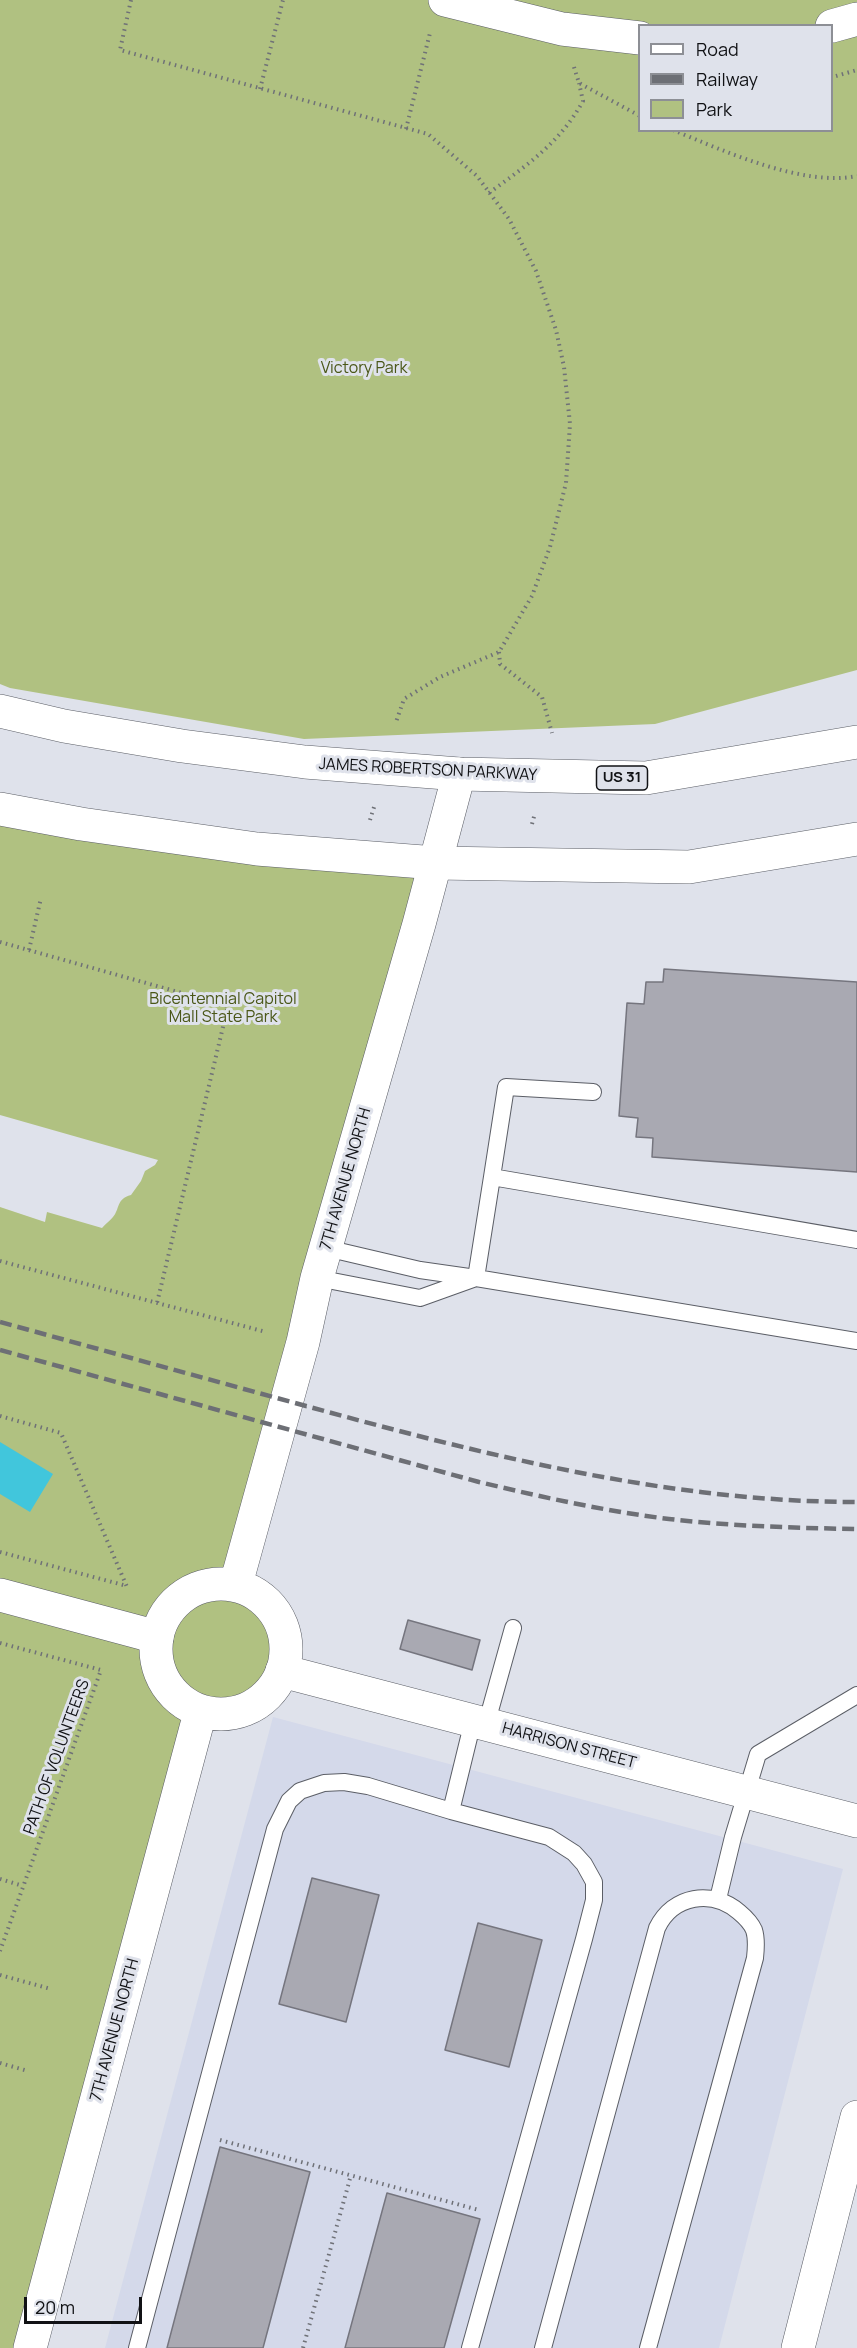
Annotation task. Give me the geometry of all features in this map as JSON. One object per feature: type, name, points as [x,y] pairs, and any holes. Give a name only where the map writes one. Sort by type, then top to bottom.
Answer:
[{"type":"street","points":[[439,11],[638,38]]},
{"type":"street","points":[[833,25],[857,19]]},
{"type":"street","name":"JAMES ROBERTSON PARKWAY","points":[[0,711],[64,726],[182,746],[305,762],[459,774],[646,778],[857,742]]},
{"type":"street","name":"7TH AVENUE NORTH","points":[[236,1584],[303,1342],[321,1263],[436,863],[459,774]]},
{"type":"street","points":[[0,809],[81,824],[257,849],[436,863],[689,867],[857,839]]},
{"type":"street","points":[[208,1584],[236,1584],[252,1591],[265,1601],[279,1620],[285,1636],[282,1671],[273,1689],[252,1707],[229,1715],[200,1713],[179,1699],[167,1685],[159,1668],[157,1637],[170,1608],[188,1593],[208,1584]]},
{"type":"street","points":[[0,1595],[157,1637]]},
{"type":"street","name":"HARRISON STREET","points":[[282,1671],[857,1821]]},
{"type":"street","name":"7TH AVENUE NORTH","points":[[30,2348],[200,1713]]},
{"type":"street","points":[[798,2348],[857,2117]]},
{"type":"lane","points":[[476,1278],[507,1087],[593,1092]]},
{"type":"lane","points":[[492,1177],[857,1239]]},
{"type":"lane","points":[[321,1263],[420,1298],[476,1278]]},
{"type":"lane","points":[[321,1263],[420,1270],[476,1278],[857,1341]]},
{"type":"lane","points":[[451,1812],[513,1628]]},
{"type":"lane","points":[[718,1899],[758,1754],[857,1695]]},
{"type":"lane","points":[[137,2348],[274,1829],[289,1801],[305,1789],[324,1783],[345,1782],[368,1786],[451,1812],[549,1837],[560,1842],[584,1864],[596,1890],[470,2348]]},
{"type":"lane","points":[[543,2348],[657,1928],[662,1917],[682,1902],[706,1897],[718,1899],[734,1908],[753,1927],[755,1958],[648,2348]]},
{"type":"path","points":[[131,0],[120,50],[428,134],[477,176],[509,219],[525,248],[546,296],[564,367],[570,424],[566,483],[550,547],[532,596],[499,652],[500,664],[542,697],[552,733]]},
{"type":"path","points":[[260,89],[283,0]]},
{"type":"path","points":[[406,129],[439,11]]},
{"type":"path","points":[[489,193],[535,159],[571,122],[583,101],[562,29]]},
{"type":"path","points":[[836,76],[857,70]]},
{"type":"path","points":[[579,83],[638,115]]},
{"type":"path","points":[[679,132],[757,163],[782,170],[826,177],[857,176]]},
{"type":"path","points":[[396,722],[404,699],[440,677],[499,652]]},
{"type":"path","points":[[28,950],[41,898]]},
{"type":"path","points":[[0,942],[228,1006],[157,1303]]},
{"type":"path","points":[[0,1261],[268,1332]]},
{"type":"path","points":[[0,1416],[61,1432],[127,1587],[0,1552]]},
{"type":"path","name":"PATH OF VOLUNTEERS","points":[[0,1643],[101,1670],[0,1951]]},
{"type":"path","points":[[0,1879],[23,1886]]},
{"type":"path","points":[[0,1975],[51,1989]]},
{"type":"path","points":[[0,2063],[28,2071]]},
{"type":"path","points":[[194,2133],[506,2217]]},
{"type":"path","points":[[303,2348],[351,2175]]},
{"type":"shaded area","points":[[273,1717],[843,1869],[719,2348],[105,2348]]},
{"type":"green space","name":"Victory Park","points":[[0,0],[857,0],[857,670],[655,724],[304,739],[10,688],[0,684]]},
{"type":"green space","name":"Bicentennial Capitol Mall State Park","points":[[0,809],[436,863],[245,1587],[266,1604],[279,1625],[285,1646],[282,1668],[273,1687],[258,1703],[236,1713],[209,1715],[30,2348],[0,2348],[0,1207],[45,1222],[47,1212],[102,1228],[113,1217],[123,1199],[131,1195],[145,1171],[155,1165],[158,1160],[0,1115]]},
{"type":"water","points":[[0,1442],[53,1474],[30,1512],[0,1494]]},
{"type":"building","points":[[664,969],[857,982],[857,1172],[652,1157],[653,1138],[636,1137],[638,1118],[619,1116],[627,1003],[644,1004],[646,982],[663,982]]},
{"type":"building","points":[[408,1620],[480,1640],[472,1670],[400,1649]]},
{"type":"building","points":[[312,1878],[379,1895],[346,2022],[279,2004]]},
{"type":"building","points":[[478,1923],[542,1940],[509,2067],[445,2050]]},
{"type":"building","points":[[220,2147],[310,2172],[263,2348],[167,2348]]},
{"type":"building","points":[[387,2193],[480,2219],[444,2348],[345,2348]]},
{"type":"railway","points":[[0,1322],[373,1424],[509,1458],[647,1485],[717,1494],[787,1500],[857,1502]]},
{"type":"railway","points":[[0,1350],[479,1482],[573,1503],[645,1516],[692,1521],[857,1529]]}]
